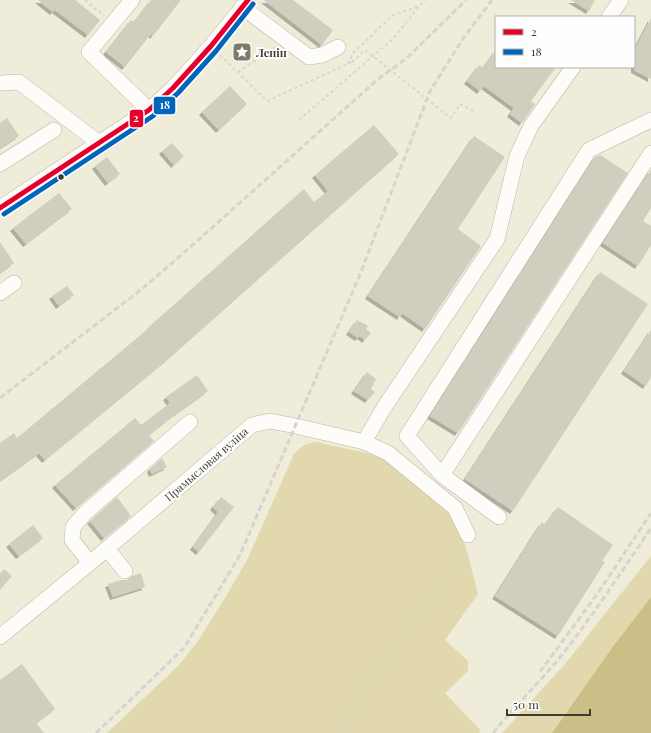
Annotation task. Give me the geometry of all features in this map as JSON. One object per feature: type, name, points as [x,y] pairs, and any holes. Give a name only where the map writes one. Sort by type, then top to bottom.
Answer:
[{"type":"street","points":[[132,0],[89,52],[148,110]]},
{"type":"street","points":[[610,16],[621,0]]},
{"type":"street","points":[[0,208],[148,110],[173,88],[211,46],[245,3],[309,57],[322,55],[338,47]]},
{"type":"street","points":[[364,442],[385,406],[497,239],[517,156],[531,126],[572,68]]},
{"type":"street","points":[[0,82],[19,82],[99,143]]},
{"type":"street","points":[[499,517],[442,475],[407,436],[590,150],[651,120]]},
{"type":"street","points":[[0,164],[54,130]]},
{"type":"street","points":[[442,475],[651,153]]},
{"type":"street","points":[[0,293],[14,283]]},
{"type":"street","name":"Прамысловая вуліца","points":[[0,637],[90,564],[252,425],[270,421],[364,442],[388,453],[454,508],[468,535]]},
{"type":"street","points":[[90,564],[72,540],[73,527],[84,513],[190,422]]},
{"type":"street","points":[[107,549],[125,570]]},
{"type":"path","points":[[85,0],[112,24]]},
{"type":"path","points":[[299,120],[394,38],[425,0]]},
{"type":"path","points":[[347,65],[353,53],[392,16],[419,6]]},
{"type":"path","points":[[238,72],[287,40]]},
{"type":"path","points":[[211,46],[267,101],[347,65],[364,50],[451,118],[460,104],[476,112]]},
{"type":"path","points":[[344,733],[364,685],[463,559],[468,535]]},
{"type":"shaded area","points":[[316,442],[371,454],[386,460],[445,509],[458,528],[463,538],[478,594],[445,640],[468,661],[468,671],[445,693],[481,731],[479,733],[107,733],[178,666],[198,641],[248,558],[294,454],[304,445]]},
{"type":"shaded area","points":[[651,556],[651,597],[614,645],[552,733],[502,733],[565,664]]},
{"type":"shaded area","points":[[651,597],[651,733],[552,733],[614,645]]},
{"type":"building","points":[[38,0],[75,0],[100,20],[88,35],[55,10],[53,12]]},
{"type":"building","points":[[151,0],[181,0],[153,36],[151,34],[125,67],[106,52],[131,20],[134,22]]},
{"type":"building","points":[[264,0],[293,0],[333,30],[322,45]]},
{"type":"building","points":[[571,0],[595,0],[589,11]]},
{"type":"building","points":[[651,18],[651,79],[634,70],[635,49]]},
{"type":"building","points":[[495,51],[495,68],[555,68],[531,101],[535,104],[522,123],[510,114],[514,108],[484,86],[480,91],[467,81],[479,65],[483,68]]},
{"type":"building","points":[[230,86],[247,104],[219,130],[202,112]]},
{"type":"building","points":[[7,118],[19,136],[0,148],[0,123]]},
{"type":"building","points":[[374,125],[399,154],[167,360],[45,460],[39,453],[0,481],[0,443],[14,433],[17,438],[149,328],[304,189],[314,202],[328,191],[315,175]]},
{"type":"building","points":[[474,136],[505,157],[458,229],[481,246],[425,329],[402,313],[400,317],[368,296]]},
{"type":"building","points":[[172,143],[184,156],[174,165],[162,151]]},
{"type":"building","points":[[600,155],[628,173],[458,433],[430,416],[595,157]]},
{"type":"building","points":[[107,157],[120,174],[108,183],[95,166]]},
{"type":"building","points":[[651,170],[651,208],[643,221],[651,226],[651,245],[638,266],[603,243]]},
{"type":"building","points":[[59,193],[72,209],[26,244],[13,228]]},
{"type":"building","points":[[0,242],[14,263],[0,273]]},
{"type":"building","points":[[600,272],[648,304],[513,511],[465,479]]},
{"type":"building","points":[[67,286],[74,295],[59,306],[52,296]]},
{"type":"building","points":[[357,320],[368,326],[366,329],[371,333],[365,340],[360,336],[358,338],[349,332]]},
{"type":"building","points":[[651,330],[651,377],[646,386],[624,371]]},
{"type":"building","points":[[367,372],[376,379],[371,389],[375,392],[368,400],[354,391]]},
{"type":"building","points":[[197,375],[208,391],[149,435],[154,441],[76,508],[55,485],[135,418],[141,425],[170,403],[166,397]]},
{"type":"building","points":[[162,458],[167,467],[152,474],[150,469]]},
{"type":"building","points":[[117,497],[131,516],[104,538],[90,521]]},
{"type":"building","points":[[221,497],[234,507],[199,552],[193,547],[218,512],[213,507]]},
{"type":"building","points":[[558,507],[613,545],[602,561],[605,562],[558,636],[495,596],[542,522],[545,525]]},
{"type":"building","points":[[33,525],[43,538],[19,556],[9,544]]},
{"type":"building","points":[[4,569],[12,576],[0,590],[0,574]]},
{"type":"building","points":[[141,573],[145,587],[113,597],[108,584],[127,580],[132,576]]},
{"type":"building","points":[[22,664],[55,709],[36,723],[44,733],[0,733],[0,680]]},
{"type":"railway","points":[[0,398],[142,289],[377,80],[407,58],[466,0]]},
{"type":"railway","points":[[96,733],[184,648],[240,555],[359,277],[430,91],[464,37],[492,0]]},
{"type":"railway","points":[[540,672],[600,590],[651,513]]},
{"type":"railway","points":[[493,733],[574,640],[651,528]]},
{"type":"transit line","name":"2","points":[[0,208],[149,110],[173,88],[211,46],[248,0]]},
{"type":"transit line","name":"18","points":[[4,214],[153,116],[178,93],[216,51],[253,4]]},
{"type":"place","name":"Ленін","points":[[242,52]]}]
